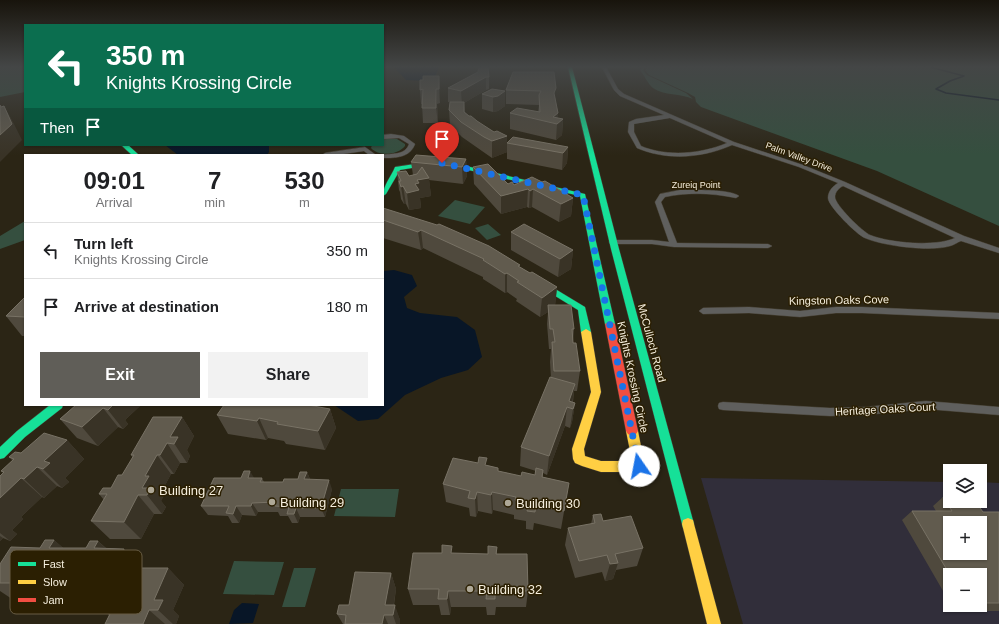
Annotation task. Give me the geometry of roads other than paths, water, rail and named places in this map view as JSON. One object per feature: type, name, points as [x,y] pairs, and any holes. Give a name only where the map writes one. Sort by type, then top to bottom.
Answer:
[{"type":"street","name":"McCulloch Road","points":[[577,96],[614,245],[714,624]]},
{"type":"street","name":"Palm Valley Drive","points":[[627,96],[732,143],[801,166],[843,183],[961,238],[999,251]]},
{"type":"street","points":[[671,116],[636,121],[632,123],[630,127],[632,135],[639,147],[659,153],[692,153],[714,150],[732,143]]},
{"type":"street","points":[[384,137],[403,137],[408,139],[412,144],[409,150],[404,153],[384,156]]},
{"type":"street","points":[[125,146],[135,154]]},
{"type":"street","points":[[331,154],[366,147]]},
{"type":"street","name":"Knights Krossing Circle","points":[[384,192],[396,173],[396,168],[439,163],[583,195],[639,466],[597,466],[586,464],[579,459],[578,450],[596,392],[582,308],[533,278]]},
{"type":"street","points":[[843,183],[835,188],[831,196],[832,202],[848,220],[866,236],[894,244],[932,245],[948,244],[961,238]]},
{"type":"street","name":"Zureiq Point","points":[[670,245],[658,202],[662,195],[673,193],[720,193],[736,196]]},
{"type":"street","points":[[614,245],[768,246]]},
{"type":"street","name":"Kingston Oaks Cove","points":[[703,311],[749,310],[800,314],[836,310],[862,310],[999,316]]},
{"type":"street","name":"Heritage Oaks Court","points":[[723,406],[830,412],[865,411],[926,405],[999,411]]},
{"type":"street","points":[[0,454],[21,434],[57,406]]},
{"type":"street","points":[[0,446],[21,434]]},
{"type":"water","points":[[166,146],[269,146],[268,154],[177,154]]},
{"type":"water","points":[[394,270],[412,275],[417,286],[404,297],[407,308],[420,313],[457,317],[475,330],[482,357],[468,370],[441,378],[405,395],[378,419],[358,421],[336,406],[384,406],[384,271]]},
{"type":"water","points":[[242,603],[259,604],[253,623],[229,624],[234,610]]},
{"type":"waterway","points":[[970,96],[999,100]]},
{"type":"place","name":"Building 27","points":[[151,490]]},
{"type":"place","name":"Building 29","points":[[272,502]]},
{"type":"place","name":"Building 30","points":[[508,503]]},
{"type":"place","name":"Building 32","points":[[470,589]]}]
